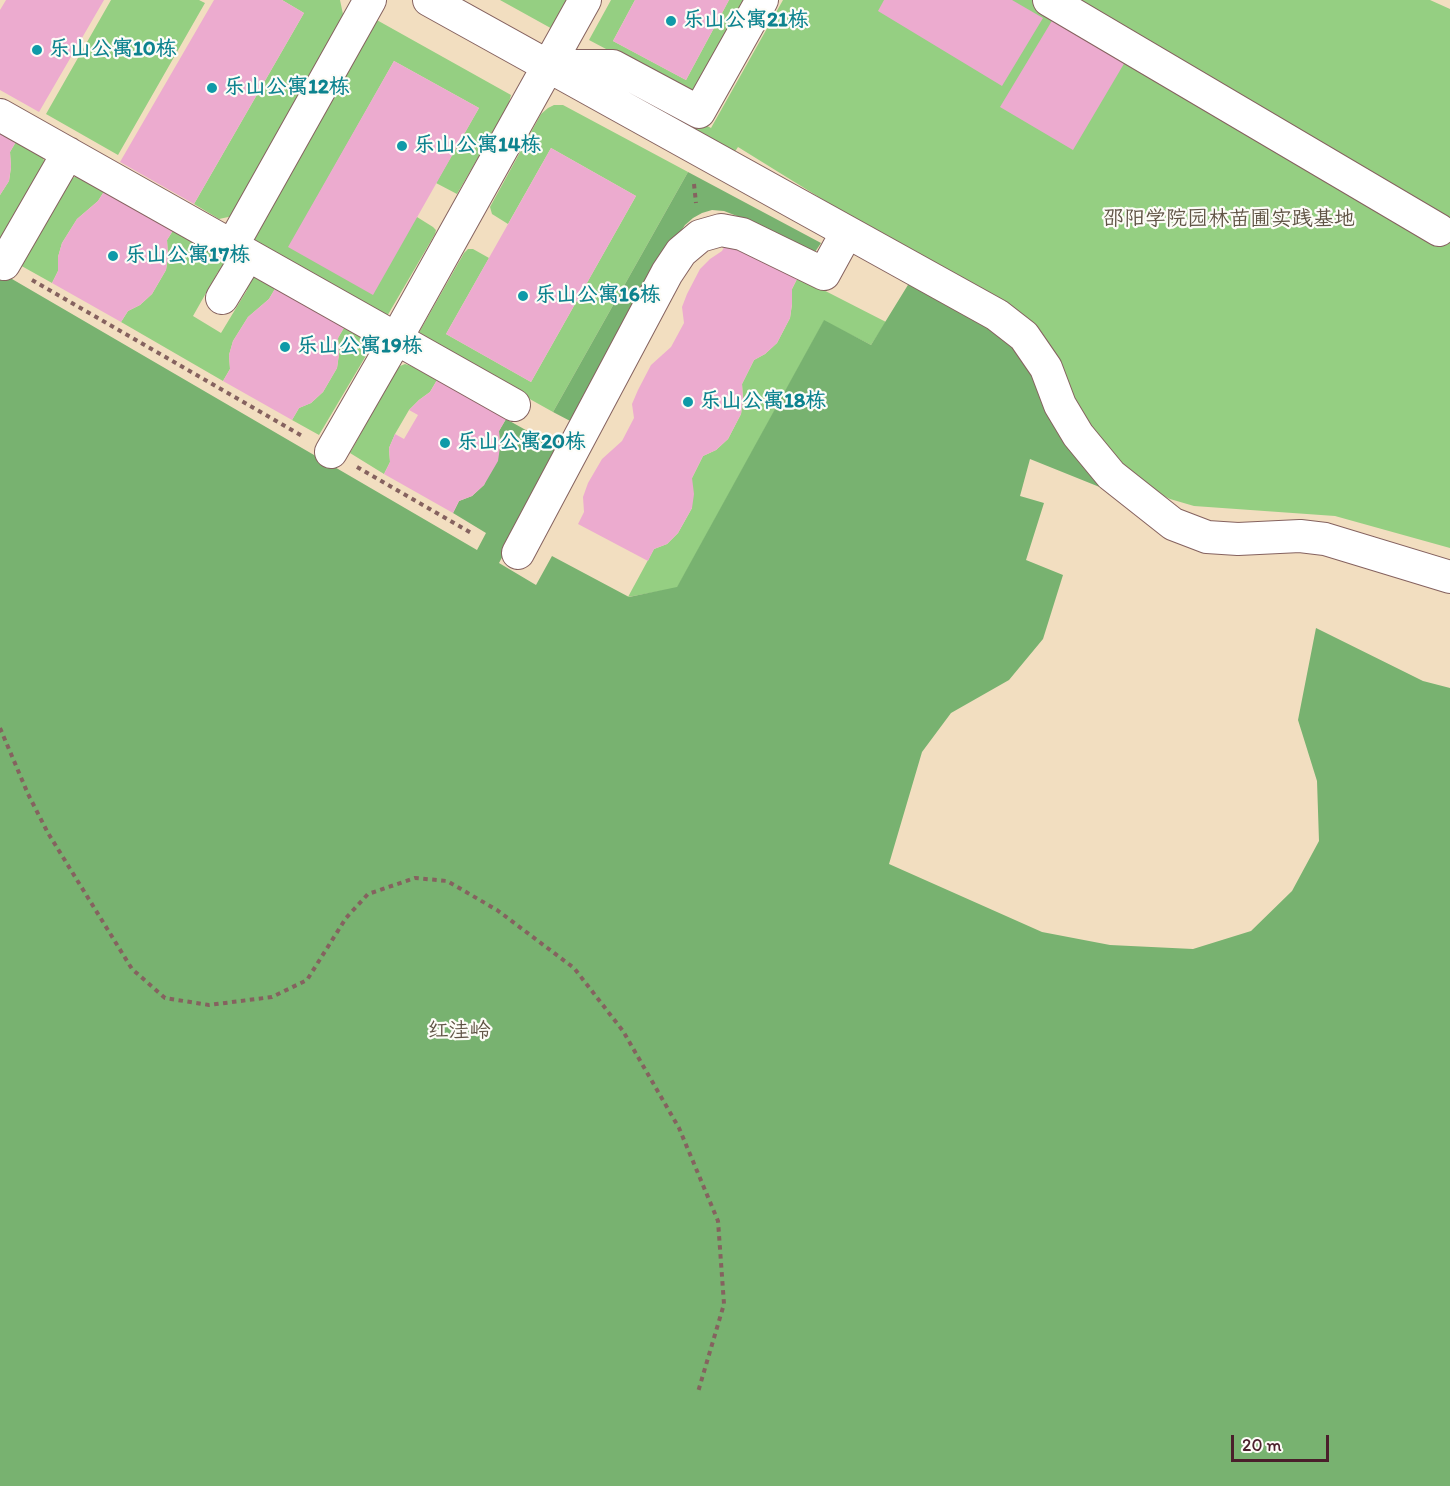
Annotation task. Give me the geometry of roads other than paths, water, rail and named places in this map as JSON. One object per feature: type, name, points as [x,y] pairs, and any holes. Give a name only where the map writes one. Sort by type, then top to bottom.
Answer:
[{"type":"street","points":[[222,298],[240,250],[369,0]]},
{"type":"street","points":[[429,0],[997,315],[1024,336],[1046,368],[1060,405],[1078,435],[1111,475],[1173,525],[1207,537],[1238,540],[1300,536],[1325,539],[1450,577]]},
{"type":"street","points":[[331,452],[585,0]]},
{"type":"street","points":[[548,66],[613,66],[699,112],[762,0]]},
{"type":"street","points":[[1049,0],[1439,230]]},
{"type":"street","points":[[0,115],[514,405]]},
{"type":"street","points":[[4,264],[68,153]]},
{"type":"street","points":[[518,553],[667,273],[681,252],[699,236],[721,230],[742,234],[824,274],[847,232]]},
{"type":"place","name":"乐山公寓21栋","points":[[671,21]]},
{"type":"place","name":"乐山公寓10栋","points":[[37,50]]},
{"type":"place","name":"乐山公寓12栋","points":[[212,88]]},
{"type":"place","name":"乐山公寓14栋","points":[[402,146]]},
{"type":"place","name":"乐山公寓17栋","points":[[113,256]]},
{"type":"place","name":"乐山公寓16栋","points":[[523,296]]},
{"type":"place","name":"乐山公寓19栋","points":[[285,347]]},
{"type":"place","name":"乐山公寓18栋","points":[[688,402]]},
{"type":"place","name":"乐山公寓20栋","points":[[445,443]]},
{"type":"park label","name":"邵阳学院园林苗圃实践基地","points":[[1229,220]]},
{"type":"park label","name":"红洼岭","points":[[459,1032]]}]
